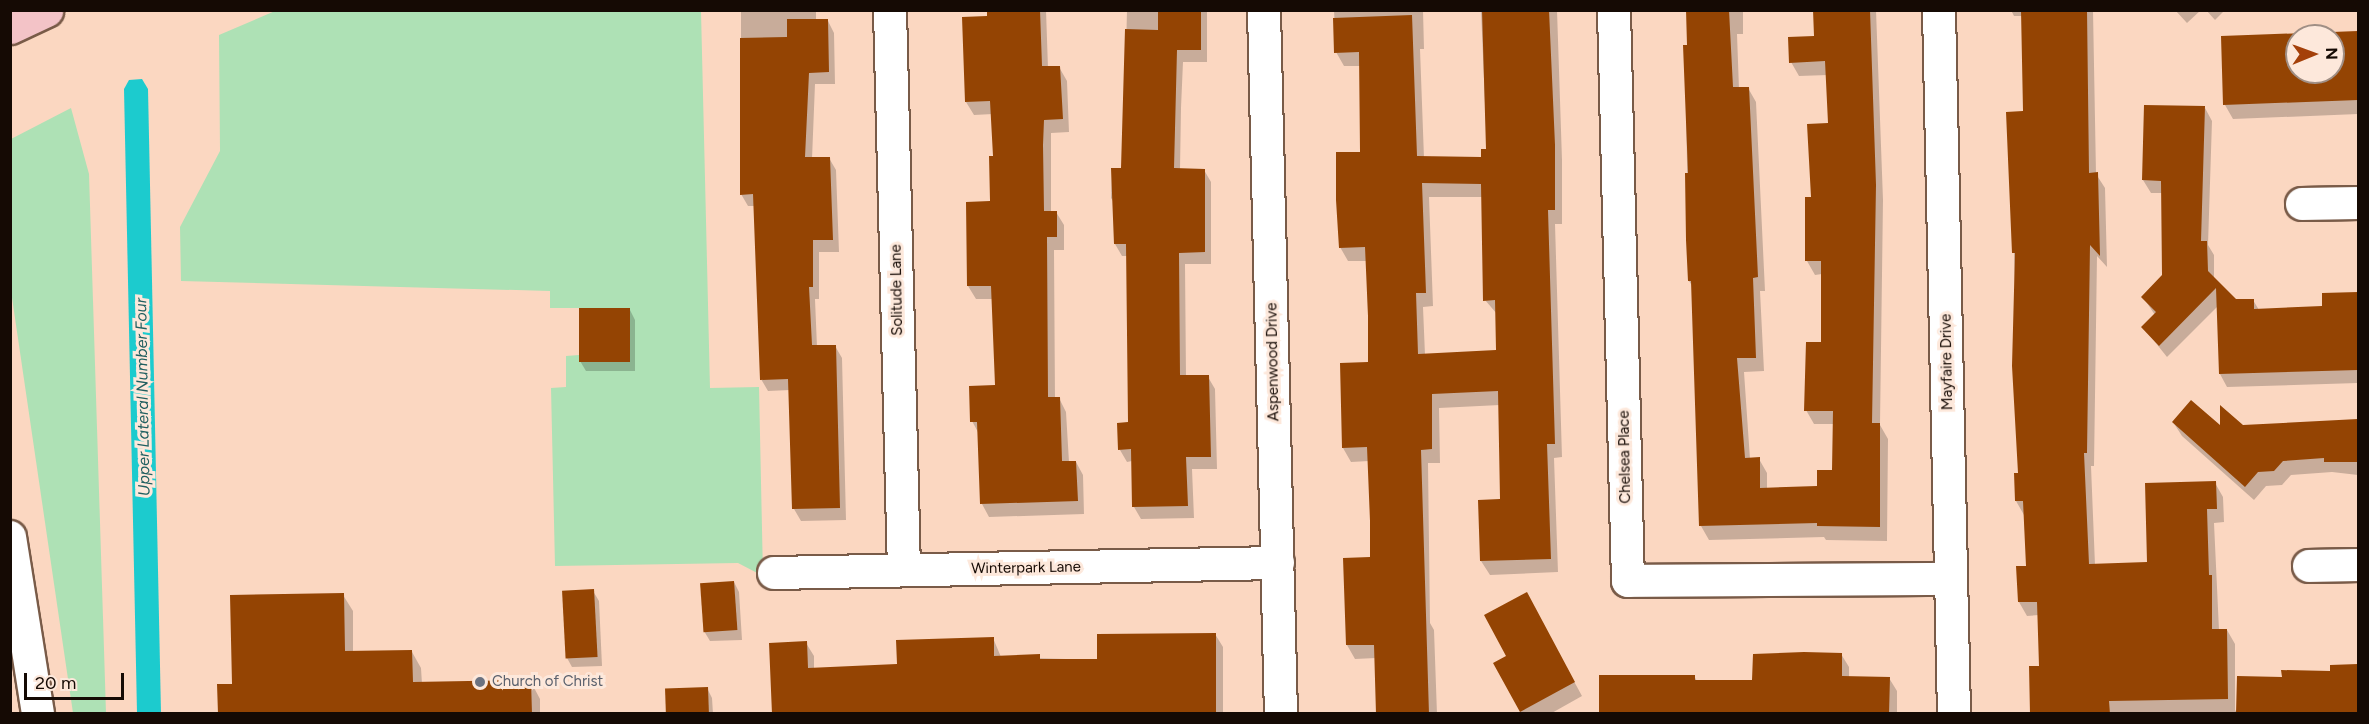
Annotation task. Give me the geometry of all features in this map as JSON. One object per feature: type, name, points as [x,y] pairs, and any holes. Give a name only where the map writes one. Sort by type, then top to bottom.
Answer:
[{"type":"highway","points":[[10,27],[46,10]]},
{"type":"street","name":"Solitude Lane","points":[[890,10],[904,570]]},
{"type":"street","name":"Aspenwood Drive","points":[[1264,10],[1281,714]]},
{"type":"street","name":"Chelsea Place","points":[[1614,10],[1628,581],[1951,579]]},
{"type":"street","name":"Mayfaire Drive","points":[[1939,10],[1954,714]]},
{"type":"street","points":[[2302,204],[2358,203]]},
{"type":"street","points":[[10,537],[38,714]]},
{"type":"street","name":"Winterpark Lane","points":[[774,573],[1278,563]]},
{"type":"street","points":[[2309,566],[2358,564]]},
{"type":"green space","points":[[275,11],[701,11],[710,388],[759,387],[763,576],[738,563],[555,566],[551,388],[566,387],[566,356],[579,355],[580,362],[630,362],[630,308],[550,308],[550,291],[181,281],[180,227],[220,151],[219,35]]},
{"type":"green space","points":[[71,108],[89,174],[106,713],[73,713],[10,284],[11,139]]},
{"type":"water","name":"Upper Lateral Number Four","points":[[142,79],[148,89],[161,714],[137,713],[124,89],[129,80]]},
{"type":"building","points":[[987,10],[1040,10],[1042,66],[1060,66],[1063,119],[1044,120],[1043,145],[1044,211],[1057,211],[1057,237],[1047,237],[1048,397],[1060,397],[1062,461],[1076,461],[1078,501],[980,504],[977,422],[970,422],[969,386],[995,385],[991,286],[967,286],[966,202],[990,201],[989,156],[993,156],[990,101],[965,102],[962,17],[987,16]]},
{"type":"building","points":[[1482,10],[1549,10],[1555,145],[1555,210],[1548,210],[1555,444],[1547,444],[1551,559],[1480,561],[1478,500],[1500,499],[1498,391],[1432,394],[1432,449],[1421,450],[1429,714],[1376,714],[1374,645],[1346,645],[1343,558],[1370,557],[1370,521],[1367,447],[1342,448],[1340,363],[1368,362],[1368,316],[1365,247],[1339,248],[1336,200],[1336,152],[1360,152],[1359,52],[1334,53],[1333,18],[1412,15],[1417,156],[1481,157],[1481,149],[1486,149]],"holes":[[[1422,183],[1481,184],[1483,301],[1495,300],[1496,350],[1418,354],[1416,293],[1426,293]]]},
{"type":"building","points":[[1686,10],[1729,10],[1733,87],[1749,87],[1758,277],[1753,278],[1756,358],[1737,358],[1745,458],[1760,457],[1760,488],[1817,486],[1817,470],[1832,470],[1833,411],[1804,411],[1806,342],[1821,342],[1821,261],[1805,261],[1805,197],[1811,197],[1807,124],[1828,123],[1825,61],[1789,63],[1788,37],[1814,36],[1813,10],[1870,10],[1876,185],[1872,423],[1880,423],[1880,527],[1817,526],[1817,523],[1699,526],[1691,281],[1688,281],[1686,240],[1685,173],[1688,173],[1683,45],[1687,45]]},
{"type":"building","points":[[2021,10],[2087,10],[2089,173],[2098,172],[2100,256],[2090,245],[2087,453],[2084,453],[2089,564],[2147,562],[2145,483],[2216,481],[2217,509],[2207,509],[2209,575],[2212,575],[2212,629],[2227,629],[2228,699],[2109,701],[2110,714],[2030,714],[2029,666],[2039,666],[2037,602],[2018,602],[2016,566],[2026,566],[2023,501],[2015,501],[2014,473],[2018,473],[2012,366],[2015,253],[2012,253],[2006,112],[2023,111]]},
{"type":"building","points":[[1158,12],[1201,12],[1201,50],[1177,50],[1174,168],[1205,169],[1205,252],[1179,253],[1180,375],[1209,375],[1211,457],[1186,457],[1188,506],[1132,507],[1131,449],[1118,450],[1117,423],[1128,422],[1126,244],[1114,244],[1111,168],[1121,168],[1125,29],[1158,30]]},
{"type":"building","points":[[787,19],[828,19],[829,72],[809,73],[805,157],[830,157],[833,240],[813,240],[813,287],[809,287],[812,345],[836,345],[840,508],[792,509],[788,379],[760,380],[753,194],[740,195],[740,38],[787,37]]},
{"type":"building","points":[[2345,31],[2358,31],[2358,100],[2223,105],[2221,36],[2285,34],[2285,84],[2345,84]]},
{"type":"building","points":[[2144,105],[2205,106],[2201,241],[2207,241],[2208,271],[2236,299],[2254,299],[2254,309],[2322,306],[2322,293],[2358,292],[2358,370],[2219,374],[2216,288],[2159,346],[2141,327],[2156,312],[2141,297],[2162,275],[2161,181],[2142,180]]},
{"type":"building","points":[[579,308],[630,308],[630,362],[579,362]]},
{"type":"building","points":[[2191,400],[2220,425],[2220,405],[2243,425],[2358,419],[2358,462],[2324,462],[2324,458],[2283,461],[2274,471],[2258,472],[2245,487],[2172,422]]},
{"type":"building","points":[[734,581],[737,630],[704,632],[700,583]]},
{"type":"building","points":[[594,589],[598,657],[566,659],[562,591]]},
{"type":"building","points":[[1527,592],[1575,682],[1520,712],[1493,663],[1506,656],[1484,615]]},
{"type":"building","points":[[344,593],[345,651],[412,650],[413,682],[531,680],[532,714],[218,714],[217,684],[232,684],[230,595]]},
{"type":"building","points":[[1216,633],[1216,714],[772,714],[769,643],[807,641],[808,668],[897,664],[896,640],[994,637],[994,656],[1040,654],[1040,659],[1097,659],[1097,634]]},
{"type":"building","points":[[1842,653],[1842,676],[1890,677],[1889,714],[1599,714],[1599,675],[1695,675],[1695,680],[1752,680],[1753,654]]},
{"type":"building","points":[[2358,664],[2358,714],[2236,714],[2237,676],[2282,677],[2281,670],[2330,671],[2330,665]]},
{"type":"building","points":[[708,687],[709,714],[666,714],[665,689]]},
{"type":"place","name":"Church of Christ","points":[[480,682]]}]
